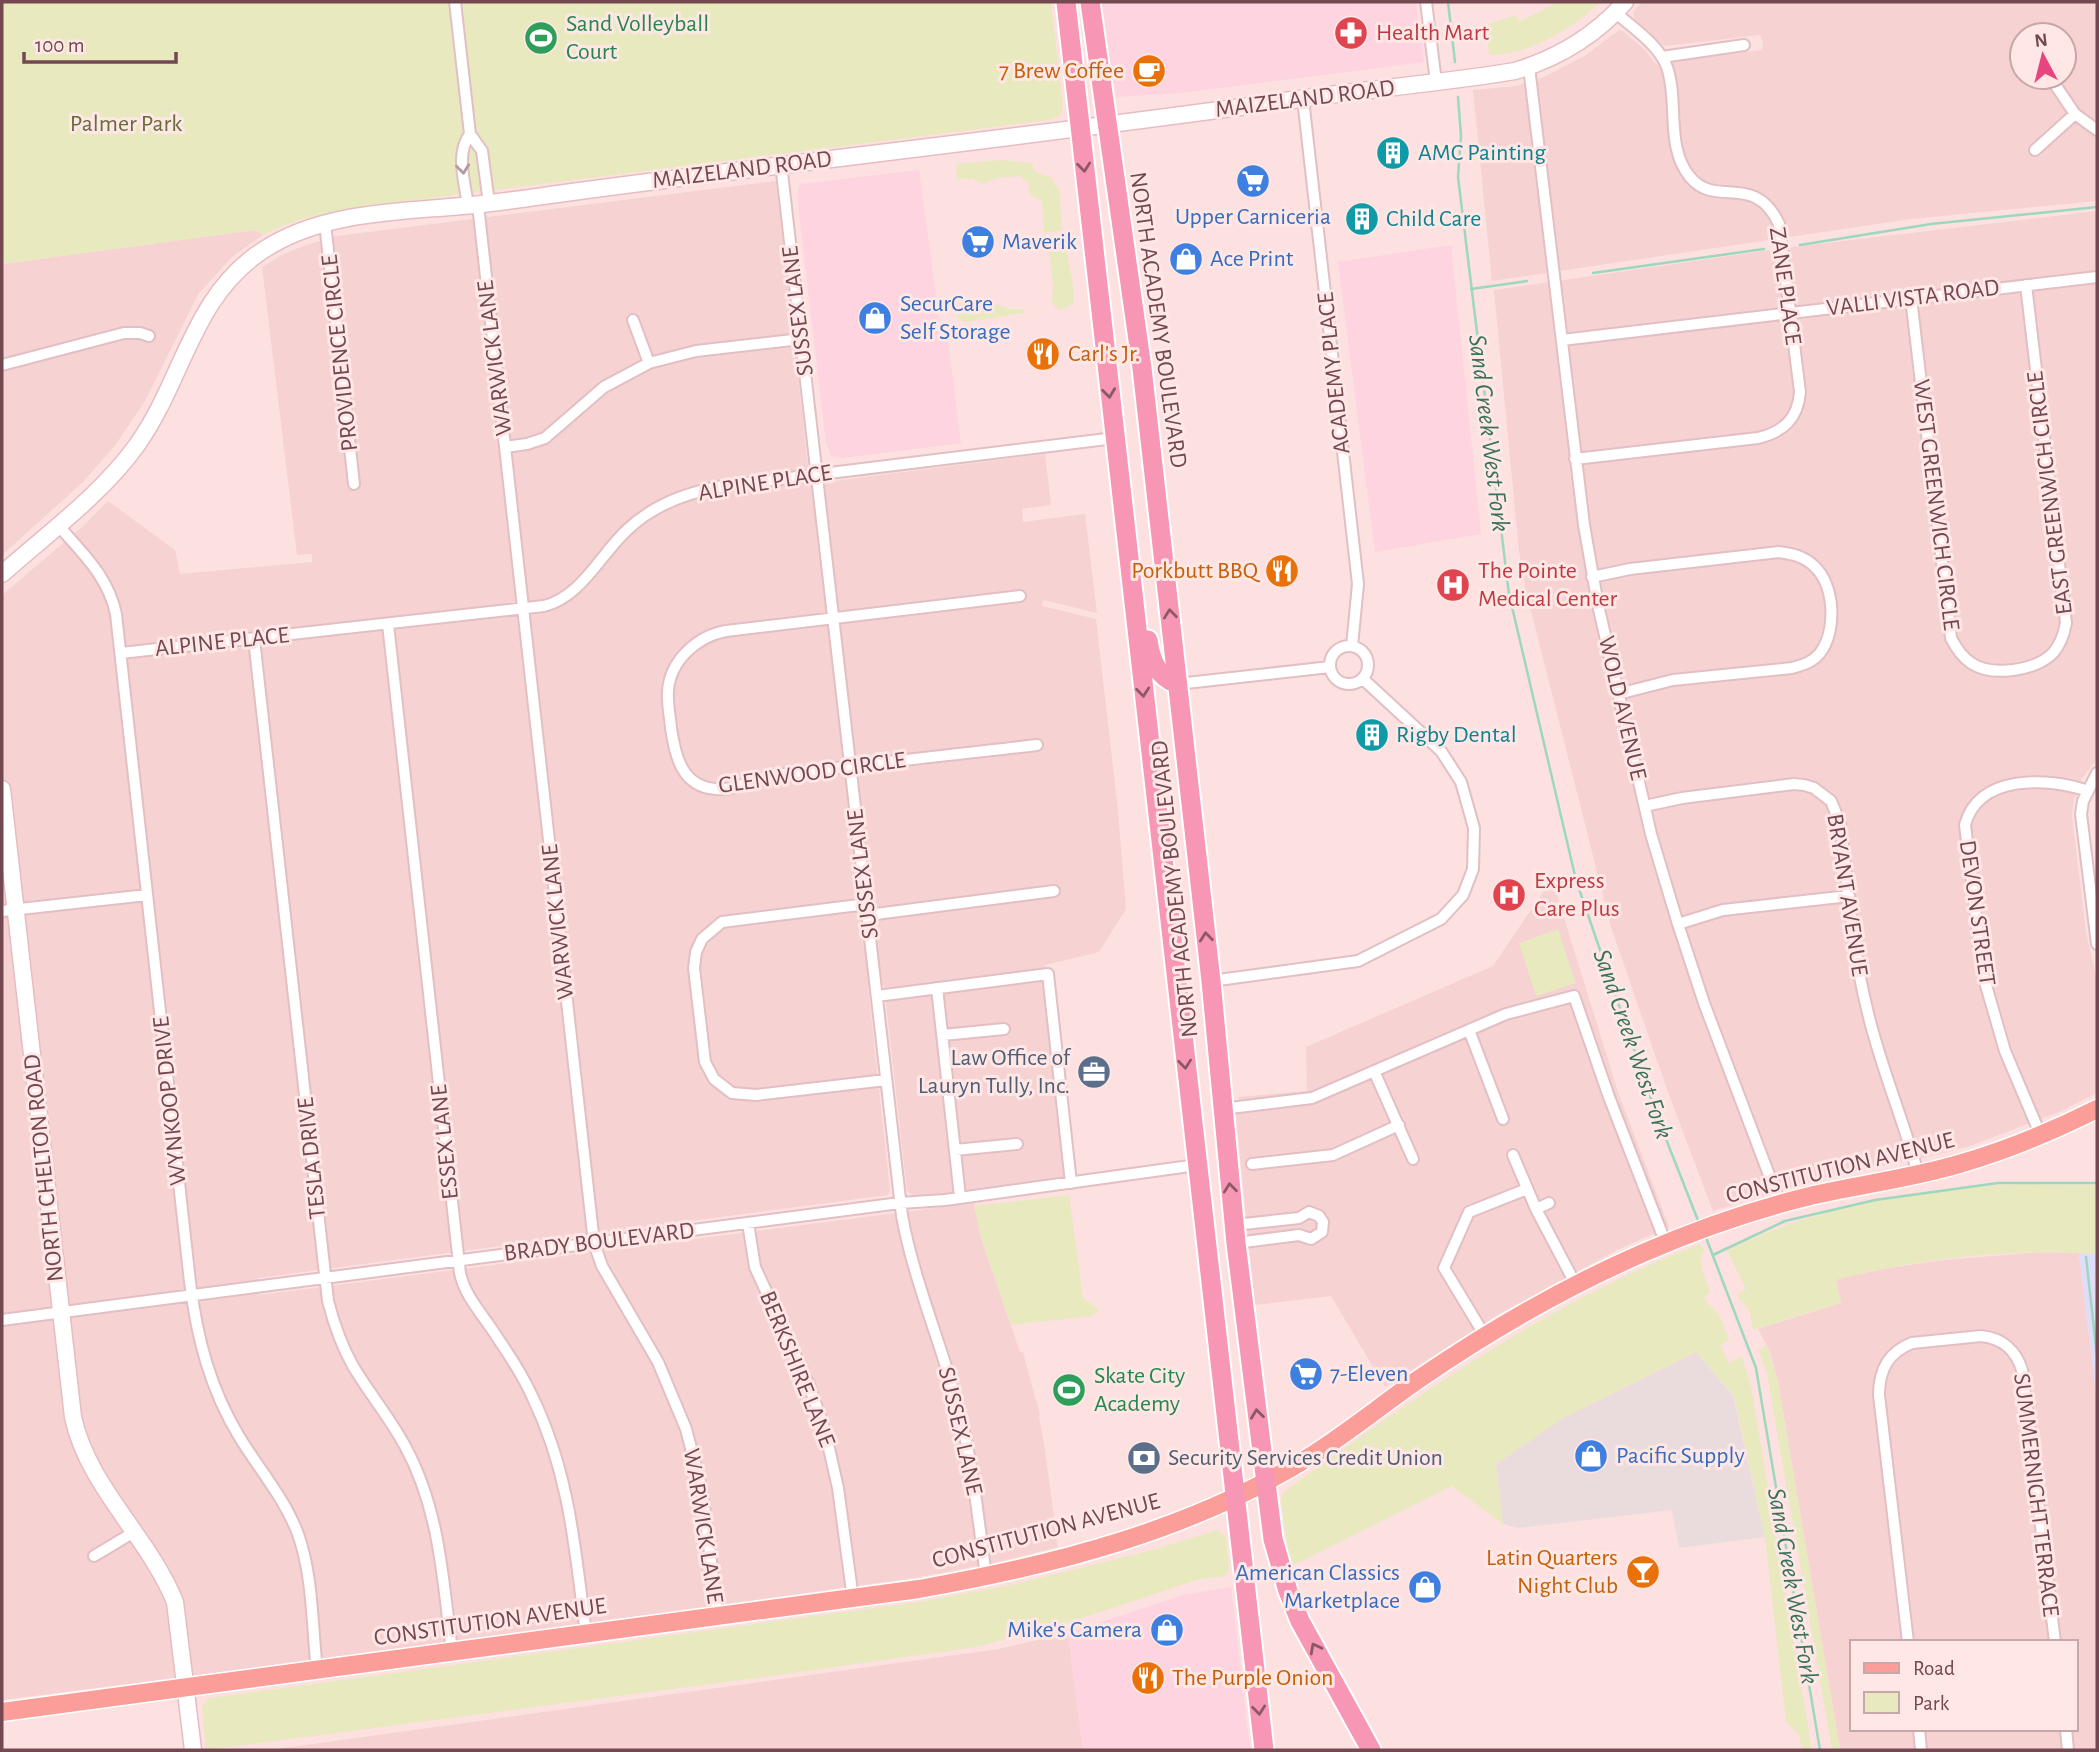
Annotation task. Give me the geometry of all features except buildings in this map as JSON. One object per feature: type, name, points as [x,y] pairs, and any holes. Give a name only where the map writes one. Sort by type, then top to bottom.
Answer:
[{"type":"highway","name":"NORTH ACADEMY BOULEVARD","points":[[1066,2],[1264,1750]]},
{"type":"highway","name":"NORTH ACADEMY BOULEVARD","points":[[1090,2],[1142,368],[1211,981],[1235,1234],[1273,1539],[1288,1591],[1306,1632],[1371,1750]]},
{"type":"highway","points":[[1126,543],[1140,561],[1150,655],[1154,667],[1177,684]]},
{"type":"main road","name":"MAIZELAND ROAD","points":[[2,573],[98,489],[139,442],[161,405],[202,315],[221,288],[249,260],[296,233],[325,223],[404,211],[478,205],[781,164],[1080,129],[1436,82],[1529,67],[1582,40],[1620,7]]},
{"type":"main road","name":"NORTH CHELTON ROAD","points":[[2,789],[8,910],[70,1399],[78,1439],[90,1463],[175,1602],[193,1750]]},
{"type":"main road","name":"CONSTITUTION AVENUE","points":[[2,1712],[853,1599],[986,1576],[1060,1558],[1152,1531],[1265,1482],[1314,1454],[1420,1378],[1485,1336],[1576,1285],[1672,1241],[1780,1204],[1960,1164],[2041,1136],[2097,1110]]},
{"type":"street","points":[[455,2],[470,134],[482,151],[478,205]]},
{"type":"street","points":[[1426,2],[1436,82]]},
{"type":"street","name":"ZANE PLACE","points":[[1576,459],[1758,439],[1781,429],[1791,421],[1799,403],[1800,392],[1781,228],[1774,213],[1759,198],[1750,194],[1712,191],[1692,180],[1677,148],[1669,79],[1662,58],[1620,7]]},
{"type":"street","points":[[1662,58],[1744,45]]},
{"type":"street","name":"WOLD AVENUE","points":[[1529,67],[1592,577],[1645,806],[1678,923],[1704,1003],[1780,1204]]},
{"type":"street","points":[[2059,91],[2075,114],[2097,130]]},
{"type":"street","name":"ACADEMY PLACE","points":[[1303,99],[1358,584],[1352,646]]},
{"type":"street","points":[[2035,150],[2075,114]]},
{"type":"street","points":[[470,134],[461,152],[478,205]]},
{"type":"street","name":"SUSSEX LANE","points":[[781,164],[900,1203],[910,1253],[955,1396],[967,1444],[986,1576]]},
{"type":"street","name":"WARWICK LANE","points":[[478,205],[594,1243],[602,1266],[657,1362],[686,1429],[702,1490],[718,1617]]},
{"type":"street","name":"PROVIDENCE CIRCLE","points":[[325,223],[354,484]]},
{"type":"street","name":"VALLI VISTA ROAD","points":[[1562,340],[2097,277]]},
{"type":"street","name":"EAST GREENWICH CIRCLE","points":[[2012,669],[2035,664],[2053,653],[2064,634],[2066,623],[2026,285]]},
{"type":"street","name":"WEST GREENWICH CIRCLE","points":[[1911,298],[1951,638],[1963,657],[1971,663],[1989,669],[2012,669]]},
{"type":"street","points":[[633,320],[649,363]]},
{"type":"street","points":[[2,365],[124,334],[140,333],[149,336]]},
{"type":"street","points":[[505,447],[545,438],[604,387],[649,363],[696,351],[801,339]]},
{"type":"street","name":"ALPINE PLACE","points":[[121,653],[554,604],[568,596],[628,529],[666,504],[708,489],[1115,438]]},
{"type":"street","name":"WYNKOOP DRIVE","points":[[58,525],[109,588],[116,614],[192,1295],[200,1346],[217,1393],[239,1437],[288,1512],[298,1535],[306,1564],[317,1671]]},
{"type":"street","points":[[1592,577],[1630,569],[1779,552],[1806,559],[1823,576],[1828,589],[1830,634],[1820,653],[1804,665],[1673,680],[1618,694]]},
{"type":"street","name":"GLENWOOD CIRCLE","points":[[1020,596],[714,633],[698,640],[676,667],[667,694],[674,752],[680,768],[692,780],[708,788],[730,788],[774,775],[1037,745]]},
{"type":"street","name":"ESSEX LANE","points":[[388,624],[459,1261],[466,1291],[521,1375],[542,1417],[558,1459],[571,1517],[586,1634]]},
{"type":"street","name":"TESLA DRIVE","points":[[254,639],[328,1301],[341,1342],[405,1446],[426,1493],[436,1529],[452,1652]]},
{"type":"street","points":[[1352,646],[1359,649],[1369,666],[1363,679],[1351,685],[1341,683],[1332,674],[1330,667],[1334,654],[1352,646]]},
{"type":"street","points":[[1177,684],[1330,667]]},
{"type":"street","points":[[1211,981],[1358,961],[1441,919],[1463,895],[1473,869],[1474,828],[1461,782],[1441,751],[1363,679]]},
{"type":"street","points":[[2097,773],[2083,801],[2082,825],[2097,944]]},
{"type":"street","name":"DEVON STREET","points":[[2041,1136],[2005,1051],[1983,975],[1965,825],[1967,816],[1978,799],[1999,787],[2046,782],[2088,791]]},
{"type":"street","name":"BRYANT AVENUE","points":[[1645,806],[1682,797],[1794,784],[1814,789],[1831,801],[1840,822],[1867,1011],[1918,1174]]},
{"type":"street","points":[[886,1080],[756,1095],[732,1093],[714,1079],[705,1062],[694,968],[696,952],[702,939],[722,922],[1054,891]]},
{"type":"street","points":[[8,910],[147,895]]},
{"type":"street","points":[[1678,923],[1723,910],[1849,896]]},
{"type":"street","points":[[877,996],[1048,974],[1071,1183]]},
{"type":"street","points":[[937,988],[960,1198]]},
{"type":"street","points":[[1223,1110],[1312,1098],[1506,1014],[1574,996],[1609,1097],[1672,1241]]},
{"type":"street","points":[[943,1035],[1004,1029]]},
{"type":"street","points":[[1469,1030],[1503,1119]]},
{"type":"street","points":[[1374,1071],[1413,1159]]},
{"type":"street","points":[[1252,1164],[1333,1155],[1399,1125]]},
{"type":"street","points":[[955,1150],[1017,1144]]},
{"type":"street","points":[[1513,1155],[1536,1209],[1576,1285]]},
{"type":"street","name":"BRADY BOULEVARD","points":[[2,1320],[900,1203],[960,1198],[1197,1165]]},
{"type":"street","points":[[1485,1336],[1444,1268],[1469,1212],[1527,1189]]},
{"type":"street","points":[[1536,1209],[1549,1203]]},
{"type":"street","points":[[1309,1212],[1319,1216],[1323,1222],[1322,1232],[1316,1237],[1235,1234],[1299,1218],[1309,1212]]},
{"type":"street","name":"BERKSHIRE LANE","points":[[748,1223],[755,1267],[809,1385],[833,1458],[853,1599]]},
{"type":"street","name":"SUMMERNIGHT TERRACE","points":[[1908,1640],[1879,1395],[1880,1377],[1888,1359],[1912,1343],[1981,1336],[2006,1345],[2017,1357],[2022,1370],[2055,1640]]},
{"type":"street","points":[[94,1556],[134,1532]]},
{"type":"street","points":[[1919,1731],[1921,1750]]},
{"type":"street","points":[[2066,1731],[2068,1750]]},
{"type":"shaded area","points":[[1101,2],[1416,2],[1424,62],[1181,93],[1116,97]]},
{"type":"shaded area","points":[[1642,2],[2097,2],[2097,201],[1911,219],[1492,281],[1473,90],[1517,86],[1544,77],[1586,55],[1619,30],[1645,50],[1656,64],[1762,50],[1760,35],[1664,46],[1634,18],[1633,12]]},
{"type":"shaded area","name":"SecurCare Self Storage","points":[[919,170],[942,341],[948,341],[961,443],[843,458],[831,456],[826,443],[797,196],[800,184]]},
{"type":"shaded area","points":[[776,181],[810,484],[1045,454],[1051,505],[1022,509],[1023,522],[1085,514],[1097,613],[1043,600],[1042,606],[1096,619],[1118,810],[1126,909],[1099,952],[1045,965],[1071,1179],[947,1195],[912,1195],[907,1191],[884,985],[868,987],[890,1190],[888,1195],[258,1278],[259,1295],[974,1203],[981,1238],[1020,1352],[1023,1352],[1040,1415],[1058,1547],[999,1562],[914,1578],[2,1700],[2,595],[80,529],[108,501],[175,550],[180,574],[312,562],[312,554],[297,555],[262,267],[280,256],[337,236]]},
{"type":"shaded area","points":[[2097,211],[2097,759],[2081,780],[2074,799],[2072,816],[2086,932],[2097,981],[2097,1093],[2059,1112],[1970,1146],[1829,1176],[1713,1211],[1669,1095],[1611,927],[1525,587],[1519,551],[1494,290],[1792,247]]},
{"type":"shaded area","points":[[256,230],[263,235],[233,256],[199,293],[145,401],[116,444],[83,482],[2,555],[2,264]]},
{"type":"shaded area","points":[[1451,245],[1481,534],[1375,552],[1338,262]]},
{"type":"shaded area","points":[[1552,879],[1618,1092],[1669,1227],[1617,1250],[1499,1314],[1385,1387],[1331,1296],[1255,1305],[1236,1118],[1239,1097],[1307,1091],[1306,1047],[1493,966]]},
{"type":"shaded area","points":[[2045,1252],[2079,1253],[2097,1403],[2097,1750],[1840,1750],[1778,1381],[1770,1352],[1758,1329],[1841,1303],[1836,1279],[1942,1260]]},
{"type":"shaded area","points":[[2079,1253],[2097,1254],[2097,1403]]},
{"type":"shaded area","points":[[1696,1352],[1733,1396],[1765,1537],[1679,1548],[1672,1510],[1519,1528],[1503,1524],[1496,1464],[1565,1417]]},
{"type":"shaded area","points":[[1231,1587],[1250,1750],[1083,1750],[1068,1633],[1183,1595]]},
{"type":"shaded area","points":[[1068,1633],[1083,1750],[270,1750],[999,1649]]},
{"type":"green space","name":"Palmer Park","points":[[2,2],[1051,2],[1063,107],[1060,116],[1049,120],[369,206],[315,216],[263,235],[255,230],[2,264]]},
{"type":"green space","points":[[1558,2],[1600,2],[1549,39],[1519,51],[1489,55],[1486,25],[1516,15],[1519,22]]},
{"type":"green space","points":[[1001,160],[1032,163],[1034,171],[1052,178],[1054,185],[1059,187],[1062,230],[1044,233],[1042,201],[1030,194],[1029,184],[1020,176],[997,178],[982,184],[972,178],[957,180],[956,164]]},
{"type":"green space","points":[[1063,234],[1074,304],[1059,310],[1052,303],[1050,258],[1042,236]]},
{"type":"green space","points":[[989,302],[1010,309],[1023,309],[1026,313],[964,322],[957,317],[959,306]]},
{"type":"green space","points":[[1558,929],[1576,983],[1536,996],[1519,943]]},
{"type":"green space","points":[[2020,1184],[2097,1185],[2097,1254],[2033,1252],[1965,1256],[1867,1272],[1836,1280],[1841,1303],[1753,1330],[1750,1312],[1737,1295],[1746,1289],[1727,1250],[1797,1222],[1870,1202],[1945,1190]]},
{"type":"green space","points":[[1069,1195],[1083,1298],[1099,1310],[1092,1316],[1011,1325],[981,1238],[974,1206]]},
{"type":"green space","points":[[1700,1244],[1704,1250],[1701,1266],[1710,1292],[1704,1298],[1720,1317],[1729,1340],[1720,1346],[1729,1363],[1742,1356],[1751,1386],[1812,1750],[1802,1750],[1799,1736],[1786,1721],[1765,1537],[1734,1396],[1696,1352],[1565,1417],[1496,1464],[1503,1524],[1452,1486],[1290,1567],[1281,1499],[1288,1489],[1436,1385],[1537,1322],[1644,1268]]},
{"type":"green space","points":[[1767,1346],[1778,1381],[1840,1750],[1832,1750],[1767,1374],[1758,1349]]},
{"type":"green space","points":[[1217,1530],[1226,1537],[1229,1569],[1225,1576],[1197,1580],[1073,1621],[976,1647],[206,1750],[202,1707],[210,1698],[925,1601],[1015,1584],[1156,1549]]},
{"type":"waterway","name":"Sand Creek West Fork","points":[[1448,2],[1455,62]]},
{"type":"waterway","name":"Sand Creek West Fork","points":[[1458,97],[1461,136],[1458,177],[1509,594],[1576,880],[1657,1116],[1699,1223]]},
{"type":"waterway","points":[[1800,245],[1931,224],[2097,207]]},
{"type":"waterway","name":"Sand Creek West Fork","points":[[1593,273],[1764,249]]},
{"type":"waterway","name":"Sand Creek West Fork","points":[[1471,289],[1527,281]]},
{"type":"waterway","points":[[1713,1255],[1785,1221],[1875,1200],[1998,1183],[2097,1183]]},
{"type":"waterway","name":"Sand Creek West Fork","points":[[1705,1235],[1756,1368],[1820,1750]]},
{"type":"waterway","points":[[2086,1257],[2097,1355]]},
{"type":"place","name":"Health Mart","points":[[1351,33]]},
{"type":"place","name":"Sand Volleyball Court","points":[[541,38]]},
{"type":"place","name":"7 Brew Coffee","points":[[1149,71]]},
{"type":"place","name":"AMC Painting","points":[[1393,153]]},
{"type":"place","name":"Upper Carniceria","points":[[1253,181]]},
{"type":"place","name":"Child Care","points":[[1362,219]]},
{"type":"place","name":"Maverik","points":[[978,242]]},
{"type":"place","name":"Ace Print","points":[[1186,259]]},
{"type":"place","name":"SecurCare Self Storage","points":[[875,318]]},
{"type":"place","name":"Carl's Jr.","points":[[1043,354]]},
{"type":"place","name":"Porkbutt BBQ","points":[[1282,571]]},
{"type":"place","name":"The Pointe Medical Center","points":[[1453,585]]},
{"type":"place","name":"Rigby Dental","points":[[1372,735]]},
{"type":"place","name":"Express Care Plus","points":[[1509,895]]},
{"type":"place","name":"Law Office of Lauryn Tully, Inc.","points":[[1094,1072]]},
{"type":"place","name":"7-Eleven","points":[[1306,1374]]},
{"type":"place","name":"Skate City Academy","points":[[1069,1390]]},
{"type":"place","name":"Pacific Supply","points":[[1591,1456]]},
{"type":"place","name":"Security Services Credit Union","points":[[1144,1458]]},
{"type":"place","name":"Latin Quarters Night Club","points":[[1643,1572]]},
{"type":"place","name":"American Classics Marketplace","points":[[1425,1587]]},
{"type":"place","name":"Mike's Camera","points":[[1167,1630]]},
{"type":"place","name":"The Purple Onion","points":[[1148,1678]]}]
